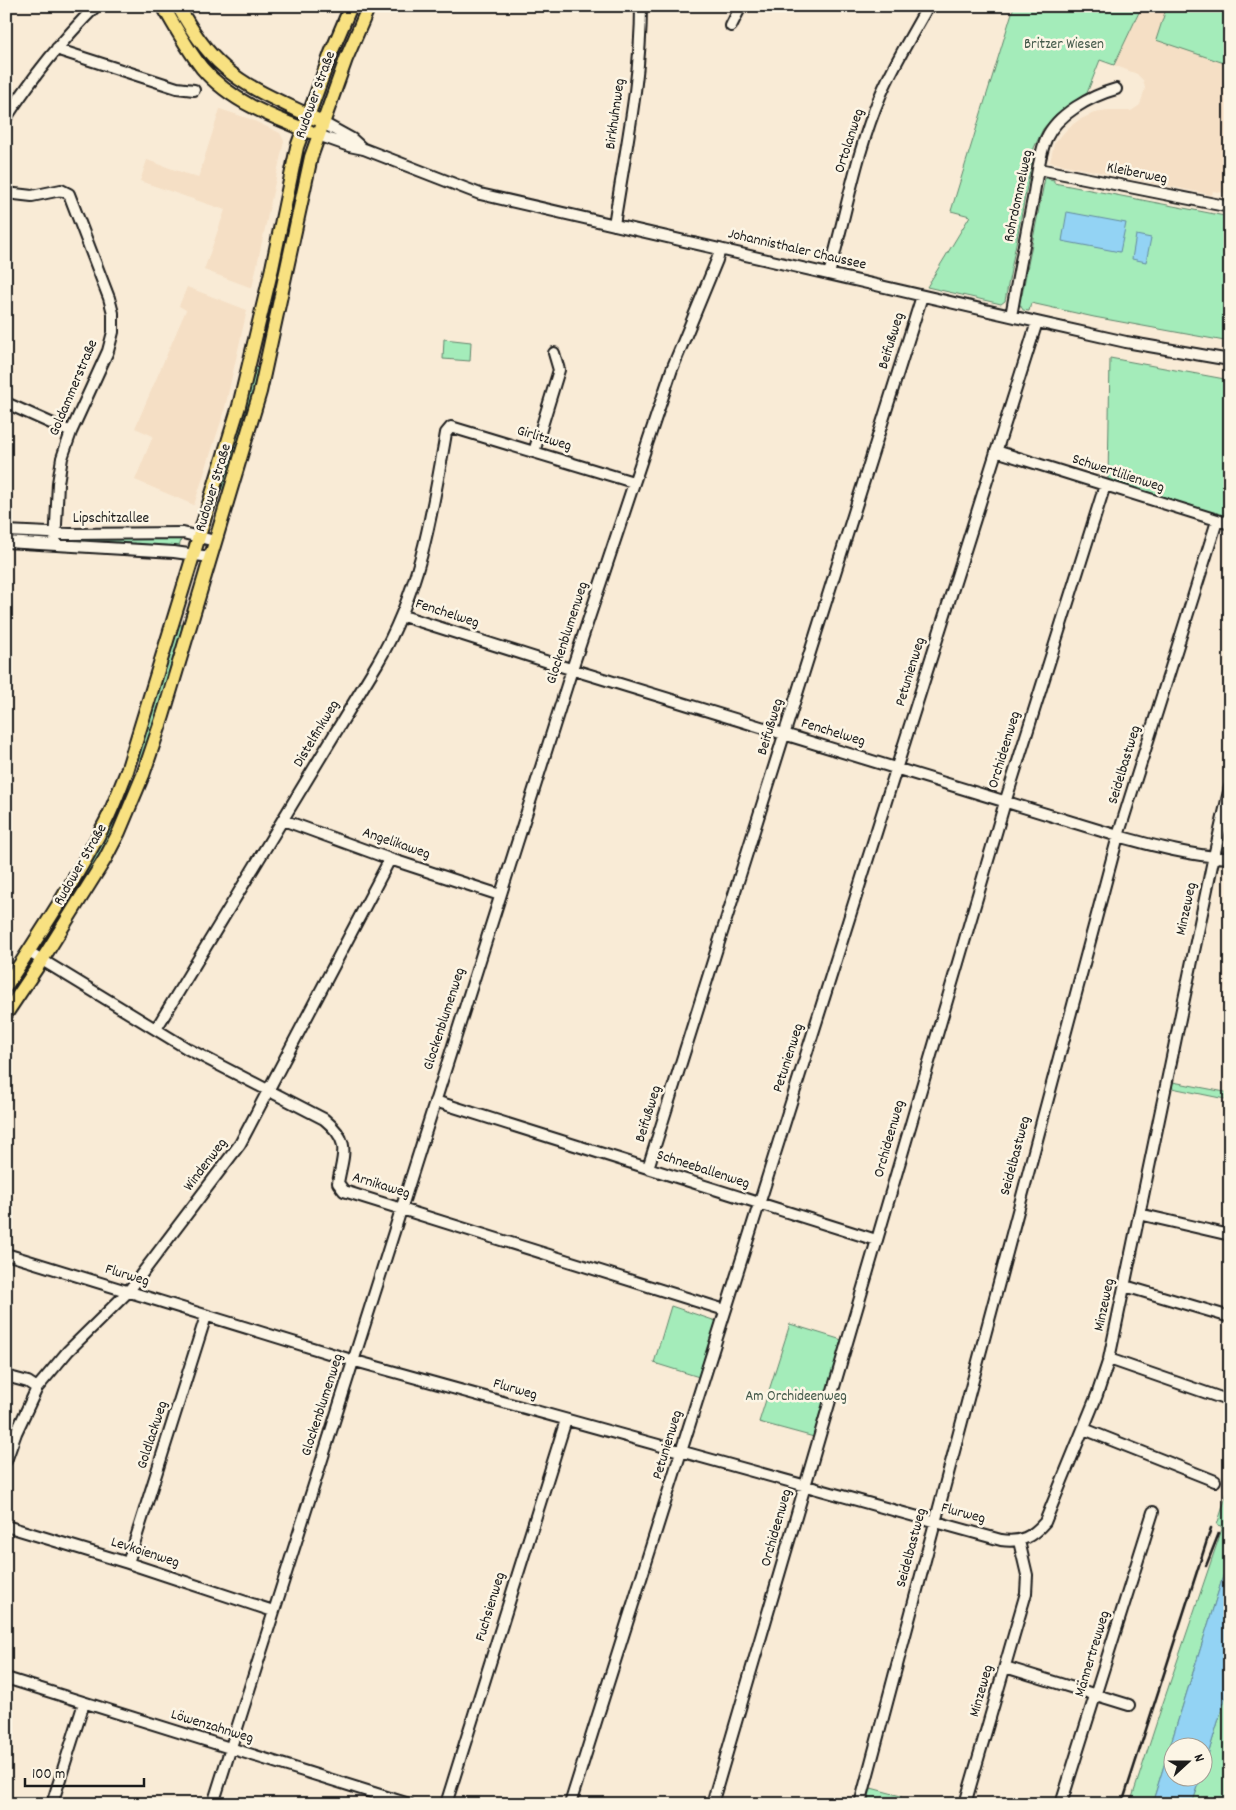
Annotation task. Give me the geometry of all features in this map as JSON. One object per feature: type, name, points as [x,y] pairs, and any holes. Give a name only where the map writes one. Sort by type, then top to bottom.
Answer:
[{"type":"main road","name":"Johannisthaler Chaussee","points":[[163,6],[196,60],[218,84],[253,107],[304,129],[320,129]]},
{"type":"main road","name":"Johannisthaler Chaussee","points":[[178,6],[201,43],[224,68],[250,86],[309,116],[320,129]]},
{"type":"main road","name":"Rudower Straße","points":[[6,986],[38,938],[93,846],[107,819],[127,771],[239,406],[272,268],[297,147],[331,52],[351,6]]},
{"type":"main road","name":"Rudower Straße","points":[[6,1014],[42,960],[112,845],[142,778],[158,733],[257,401],[311,157],[346,59],[369,6]]},
{"type":"main road","points":[[331,52],[346,59]]},
{"type":"main road","points":[[254,344],[270,348]]},
{"type":"main road","points":[[213,493],[229,498]]},
{"type":"main road","points":[[175,616],[191,621]]},
{"type":"main road","points":[[127,771],[142,778]]},
{"type":"street","points":[[6,118],[24,90],[57,48],[96,6]]},
{"type":"street","name":"Birkhuhnweg","points":[[614,225],[634,99],[639,57],[641,6]]},
{"type":"street","points":[[731,26],[741,6]]},
{"type":"street","name":"Ortolanweg","points":[[917,23],[921,6]]},
{"type":"street","name":"Ortolanweg","points":[[830,274],[851,184],[881,94],[917,23],[928,6]]},
{"type":"street","points":[[57,48],[182,90],[194,90]]},
{"type":"street","name":"Rohrdommelweg","points":[[1010,316],[1046,139],[1057,124],[1070,113],[1093,98],[1116,89]]},
{"type":"street","name":"Johannisthaler Chaussee","points":[[320,129],[349,146],[364,149],[480,194],[1126,342],[1230,360]]},
{"type":"street","name":"Kleiberweg","points":[[1039,170],[1230,207]]},
{"type":"street","name":"Goldammerstraße","points":[[6,193],[32,196],[61,190],[69,194],[109,298],[113,314],[108,350],[71,432],[60,470],[55,545]]},
{"type":"street","name":"Glockenblumenweg","points":[[213,1804],[571,669],[672,369],[720,249]]},
{"type":"street","name":"Beifußweg","points":[[648,1168],[922,296]]},
{"type":"street","name":"Petunienweg","points":[[570,1804],[1037,322]]},
{"type":"street","points":[[534,452],[559,370],[554,353]]},
{"type":"street","points":[[6,404],[71,432]]},
{"type":"street","name":"Girlitzweg","points":[[447,431],[451,427],[633,482]]},
{"type":"street","name":"Distelfinkweg","points":[[156,1030],[389,644],[402,616],[423,553],[447,431]]},
{"type":"street","name":"Schwertlilienweg","points":[[996,451],[1230,524]]},
{"type":"street","name":"Orchideenweg","points":[[712,1804],[1005,801],[1105,485]]},
{"type":"street","name":"Seidelbastweg","points":[[860,1804],[1118,836],[1217,521]]},
{"type":"street","name":"Lipschitzallee","points":[[6,531],[55,534],[183,533],[215,541]]},
{"type":"street","name":"Lipschitzallee","points":[[6,542],[174,552],[210,557]]},
{"type":"street","name":"Fenchelweg","points":[[402,616],[1118,836],[1164,849],[1230,858]]},
{"type":"street","name":"Minzeweg","points":[[965,1804],[1027,1588],[1027,1575],[1019,1541],[1031,1536],[1045,1522],[1084,1429],[1109,1359],[1213,857],[1230,787]]},
{"type":"street","name":"Angelikaweg","points":[[283,820],[390,859],[500,895]]},
{"type":"street","name":"Windenweg","points":[[6,1461],[16,1433],[37,1388],[68,1351],[128,1292],[240,1144],[390,859]]},
{"type":"street","name":"Arnikaweg","points":[[29,952],[203,1057],[324,1119],[335,1129],[344,1153],[338,1184],[341,1189],[725,1310]]},
{"type":"street","name":"Schneeballenweg","points":[[435,1101],[876,1240]]},
{"type":"street","points":[[1139,1214],[1230,1235]]},
{"type":"street","name":"Flurweg","points":[[6,1254],[353,1361],[934,1522],[1001,1540],[1019,1541]]},
{"type":"street","points":[[1125,1286],[1230,1316]]},
{"type":"street","name":"Goldlackweg","points":[[128,1564],[206,1316]]},
{"type":"street","points":[[1109,1359],[1230,1401]]},
{"type":"street","points":[[6,1376],[28,1382],[37,1388]]},
{"type":"street","name":"Fuchsienweg","points":[[446,1804],[566,1420]]},
{"type":"street","points":[[1084,1429],[1215,1481]]},
{"type":"street","name":"Männertreuweg","points":[[1061,1804],[1153,1512]]},
{"type":"street","name":"Levkoienweg","points":[[6,1526],[274,1611]]},
{"type":"street","points":[[1005,1667],[1129,1704]]},
{"type":"street","name":"Löwenzahnweg","points":[[6,1678],[410,1804]]},
{"type":"street","points":[[52,1804],[84,1703]]},
{"type":"shaded area","points":[[1142,6],[1230,6],[1230,194],[1213,191],[1212,195],[1050,162],[1054,144],[1068,128],[1079,120],[1094,113],[1131,111],[1140,105],[1145,88],[1143,80],[1137,74],[1114,65]]},
{"type":"shaded area","points":[[220,109],[250,119],[280,133],[284,141],[252,288],[204,270],[225,210],[140,181],[147,160],[198,178]]},
{"type":"shaded area","points":[[187,287],[247,310],[224,412],[194,505],[135,480],[153,436],[135,428],[186,310],[179,306]]},
{"type":"green space","name":"Britzer Wiesen","points":[[1014,6],[1142,6],[1114,65],[1100,60],[1087,93],[1055,115],[1043,129],[1034,148],[1005,301],[1001,304],[927,287],[970,216],[951,211]]},
{"type":"green space","points":[[1167,6],[1230,6],[1230,65],[1156,40]]},
{"type":"green space","points":[[1045,178],[1054,180],[1054,183],[1230,217],[1230,342],[1094,317],[1031,303],[1029,311],[1023,310],[1019,303],[1019,298],[1022,295]]},
{"type":"green space","points":[[444,339],[471,342],[470,361],[443,359]]},
{"type":"green space","points":[[1110,358],[1230,380],[1230,518],[1108,480]]},
{"type":"green space","points":[[255,367],[260,368],[224,491],[221,486]]},
{"type":"green space","points":[[182,537],[179,547],[118,542],[70,542],[70,538]]},
{"type":"green space","points":[[181,624],[182,630],[142,762],[138,759],[179,625]]},
{"type":"green space","points":[[131,781],[133,782],[101,853],[40,950],[38,947]]},
{"type":"green space","points":[[1173,1082],[1230,1093],[1230,1100],[1172,1088]]},
{"type":"green space","points":[[671,1306],[716,1321],[699,1377],[654,1363]]},
{"type":"green space","name":"Am Orchideenweg","points":[[790,1324],[842,1340],[814,1437],[759,1422]]},
{"type":"green space","points":[[1230,1484],[1230,1554],[1173,1738],[1164,1738],[1164,1766],[1152,1804],[1130,1804],[1222,1529],[1221,1526],[1217,1525]]},
{"type":"green space","points":[[1230,1682],[1230,1804],[1192,1804],[1198,1788],[1214,1788],[1213,1738]]},
{"type":"green space","points":[[871,1788],[901,1796],[899,1804],[867,1804]]},
{"type":"water","points":[[1067,212],[1126,223],[1120,252],[1062,241]]},
{"type":"water","points":[[1136,235],[1151,238],[1146,262],[1132,259]]},
{"type":"water","points":[[1230,1554],[1230,1682],[1213,1738],[1173,1738]]},
{"type":"water","points":[[1164,1766],[1164,1788],[1198,1788],[1192,1804],[1152,1804]]},
{"type":"railway","points":[[1122,1804],[1211,1528]]},
{"type":"railway","points":[[1206,1566],[1219,1533]]}]
